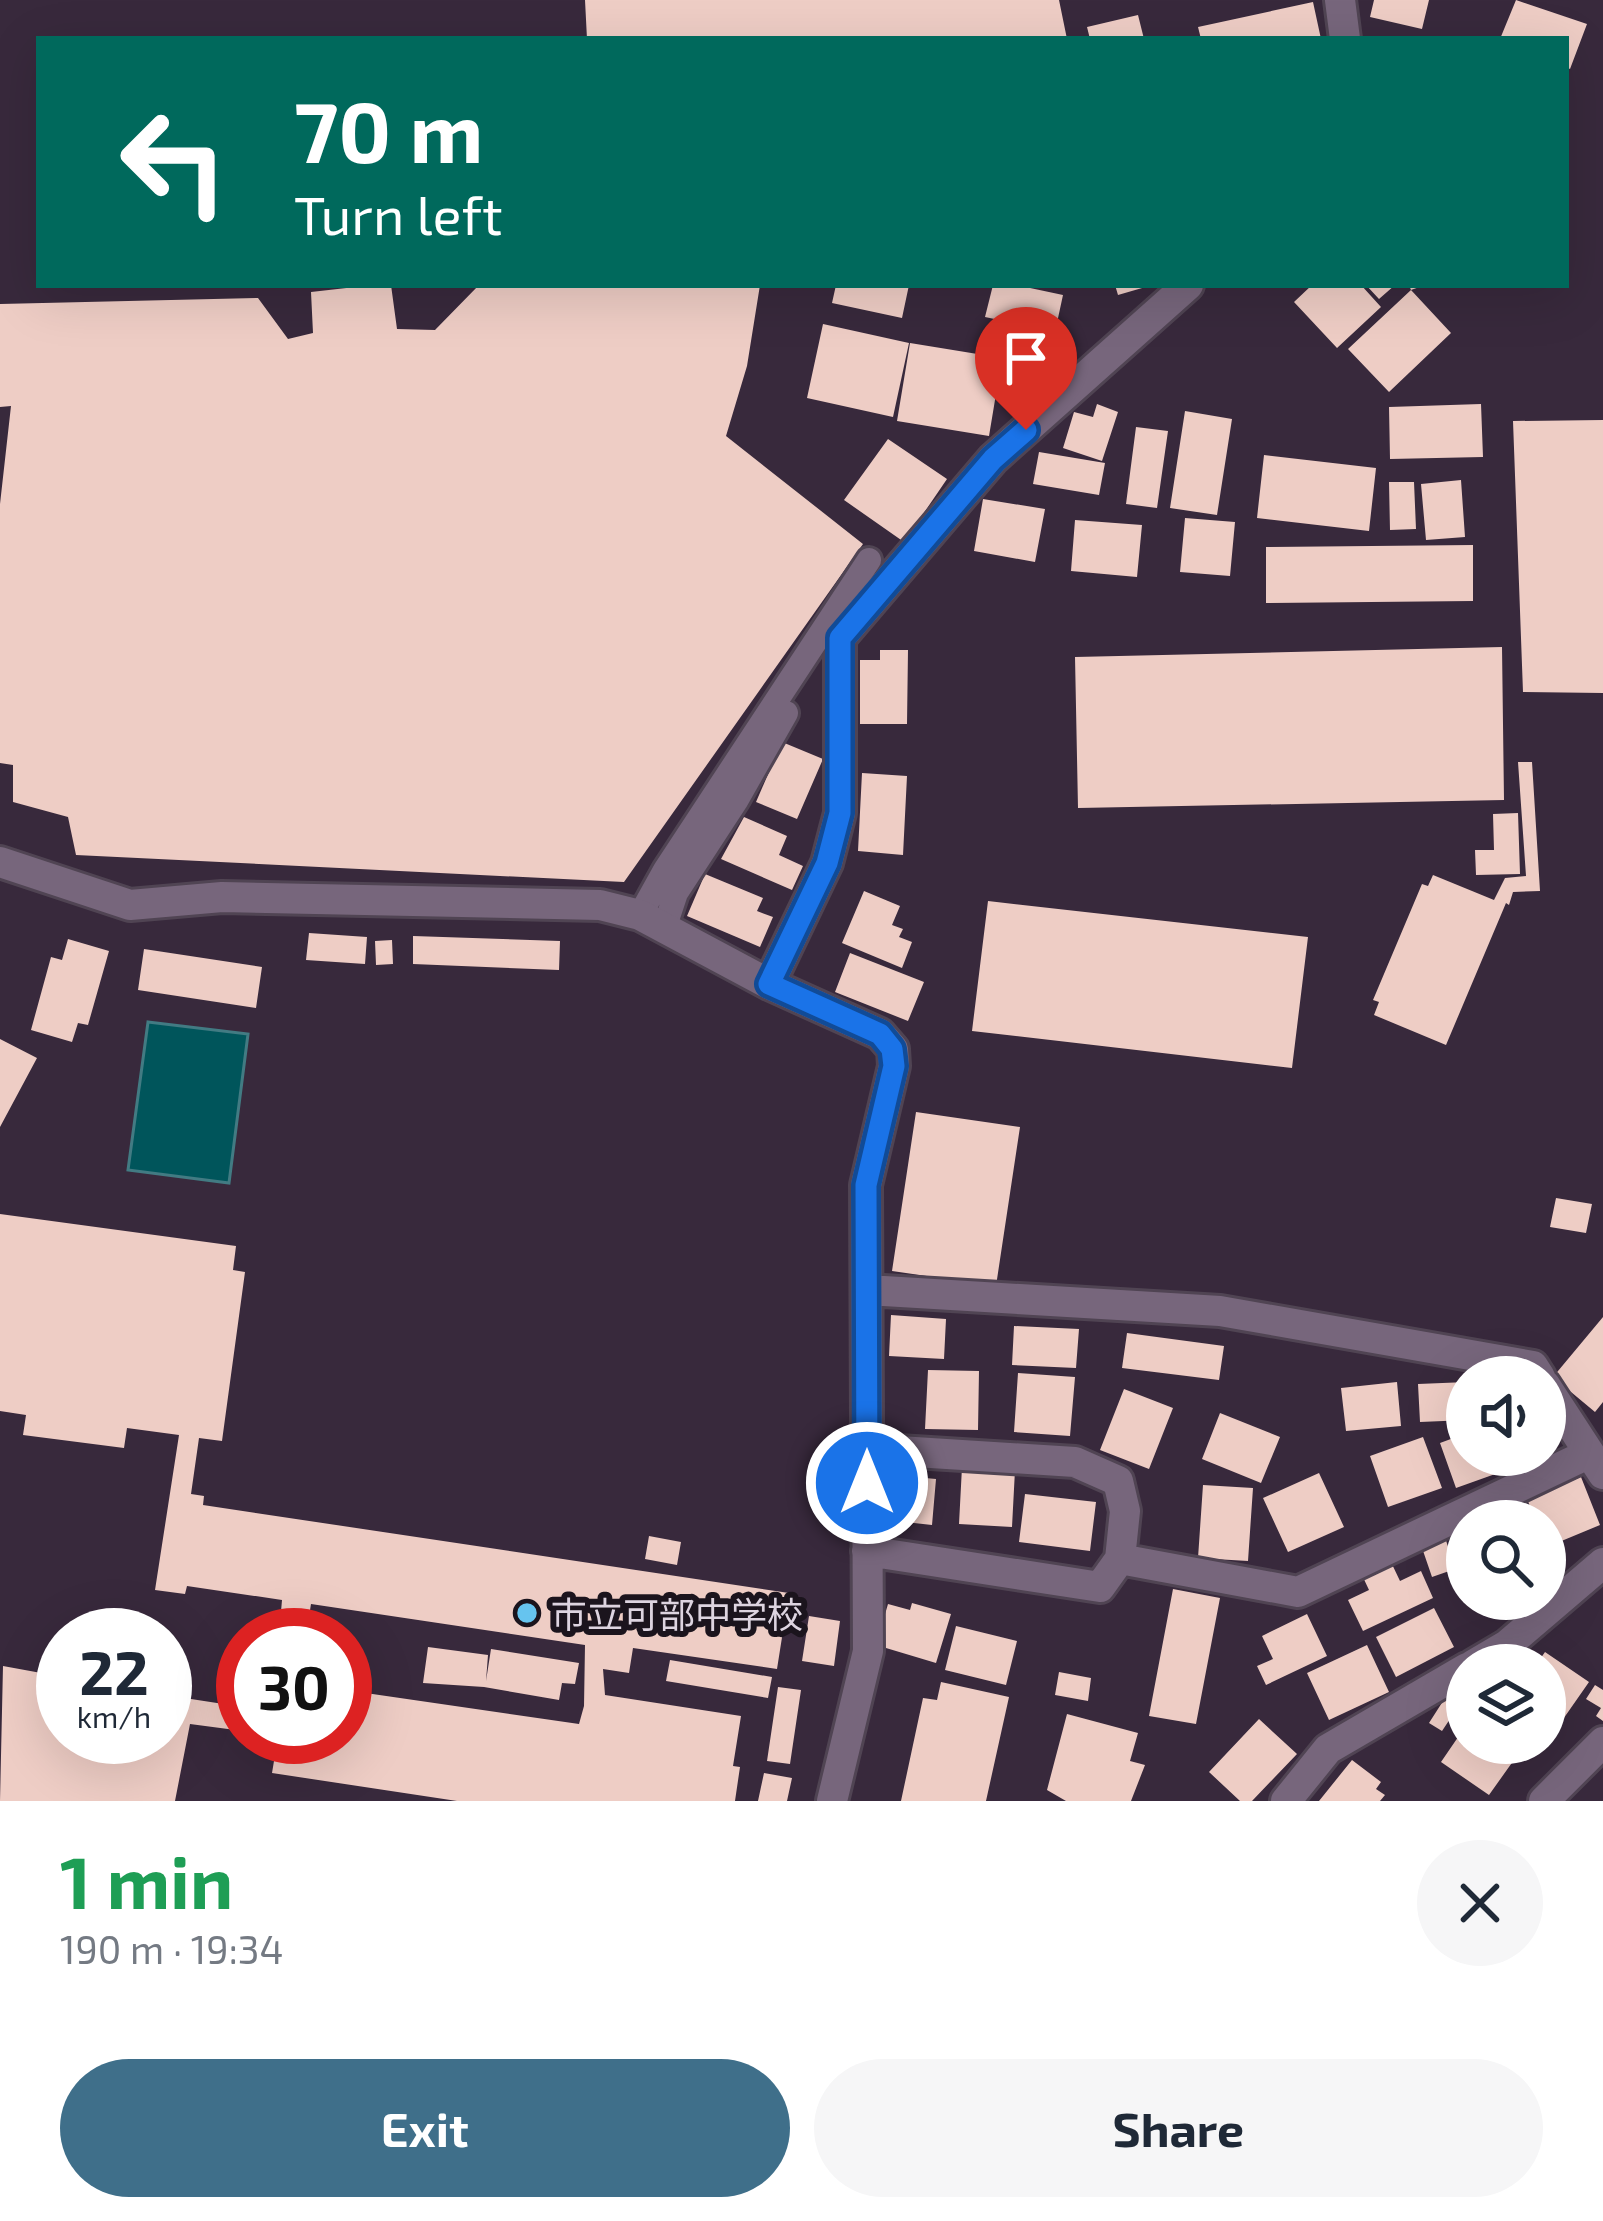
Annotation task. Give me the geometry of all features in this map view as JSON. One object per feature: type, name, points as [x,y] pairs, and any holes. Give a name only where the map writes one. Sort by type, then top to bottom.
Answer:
[{"type":"street","points":[[1340,0],[1345,36]]},
{"type":"street","points":[[769,984],[827,863],[840,813],[840,638],[993,459],[1185,288]]},
{"type":"street","points":[[0,862],[130,905],[245,898],[600,905],[652,922],[769,984],[880,1034],[892,1049],[894,1066],[866,1185],[868,1651],[832,1801]]},
{"type":"street","points":[[867,1291],[1220,1311],[1476,1356]]},
{"type":"street","points":[[1120,1558],[1298,1592],[1595,1464],[1566,1418]]},
{"type":"street","points":[[867,1449],[1075,1462],[1118,1481],[1125,1511],[1120,1558],[1100,1587],[867,1552]]},
{"type":"street","points":[[1508,1644],[1603,1563]]},
{"type":"street","points":[[1286,1801],[1328,1750],[1446,1681]]},
{"type":"street","points":[[1544,1801],[1603,1742]]},
{"type":"lane","points":[[652,922],[665,870],[869,560]]},
{"type":"lane","points":[[652,922],[736,801],[799,690],[840,638]]},
{"type":"shaded area","points":[[148,1022],[248,1034],[229,1183],[128,1170]]},
{"type":"building","points":[[585,0],[1059,0],[1066,36],[587,36]]},
{"type":"building","points":[[1374,0],[1429,0],[1422,29],[1370,17]]},
{"type":"building","points":[[1516,0],[1587,24],[1570,69],[1569,36],[1501,36]]},
{"type":"building","points":[[1313,2],[1320,36],[1200,36],[1198,27]]},
{"type":"building","points":[[1138,15],[1143,36],[1089,36],[1087,27]]},
{"type":"building","points":[[391,288],[397,329],[435,330],[476,288],[760,288],[747,366],[726,436],[863,544],[624,882],[76,855],[68,817],[13,802],[13,765],[0,763],[0,504],[11,406],[0,407],[0,304],[258,298],[288,339],[313,333],[311,292]]},
{"type":"building","points":[[835,288],[908,288],[902,318],[832,303]]},
{"type":"building","points":[[992,288],[1030,288],[1063,295],[1055,332],[985,317]]},
{"type":"building","points":[[1116,288],[1142,288],[1118,295]]},
{"type":"building","points":[[1309,288],[1364,288],[1381,307],[1337,348],[1294,302]]},
{"type":"building","points":[[1369,288],[1392,288],[1379,299]]},
{"type":"building","points":[[1411,290],[1451,333],[1389,392],[1348,349]]},
{"type":"building","points":[[823,324],[909,343],[893,417],[807,398]]},
{"type":"building","points":[[910,343],[1002,358],[989,436],[897,421]]},
{"type":"building","points":[[1097,404],[1118,412],[1102,461],[1063,448],[1074,412],[1093,417]]},
{"type":"building","points":[[1481,404],[1483,457],[1390,459],[1389,407]]},
{"type":"building","points":[[1185,411],[1232,419],[1217,515],[1170,508]]},
{"type":"building","points":[[1603,420],[1603,693],[1523,692],[1513,421]]},
{"type":"building","points":[[1136,427],[1168,431],[1157,508],[1126,504]]},
{"type":"building","points":[[888,439],[947,479],[904,542],[844,500]]},
{"type":"building","points":[[1039,452],[1105,463],[1099,495],[1033,484]]},
{"type":"building","points":[[1264,455],[1376,468],[1369,531],[1257,518]]},
{"type":"building","points":[[1461,480],[1465,537],[1426,540],[1421,484]]},
{"type":"building","points":[[1389,482],[1414,482],[1416,529],[1390,530]]},
{"type":"building","points":[[983,499],[1045,509],[1035,562],[974,551]]},
{"type":"building","points":[[1185,518],[1235,522],[1230,576],[1180,572]]},
{"type":"building","points":[[1075,520],[1142,525],[1137,577],[1071,571]]},
{"type":"building","points":[[1473,545],[1473,601],[1266,603],[1266,547]]},
{"type":"building","points":[[1502,647],[1504,800],[1078,808],[1075,657]]},
{"type":"building","points":[[880,650],[908,650],[907,724],[860,724],[860,660],[880,660]]},
{"type":"building","points":[[782,742],[823,759],[797,819],[756,802]]},
{"type":"building","points":[[1518,762],[1532,762],[1540,891],[1513,892],[1509,905],[1506,903],[1446,1045],[1374,1015],[1379,1002],[1373,1000],[1422,884],[1428,886],[1433,875],[1494,900],[1505,878],[1526,876]]},
{"type":"building","points":[[862,773],[907,776],[903,855],[858,851]]},
{"type":"building","points":[[1518,813],[1520,874],[1476,875],[1475,850],[1494,850],[1493,814]]},
{"type":"building","points":[[744,817],[787,836],[779,855],[803,866],[792,890],[721,859]]},
{"type":"building","points":[[705,874],[763,898],[757,911],[773,917],[760,947],[687,916]]},
{"type":"building","points":[[864,891],[900,906],[892,925],[903,929],[899,937],[912,942],[902,968],[842,943]]},
{"type":"building","points":[[988,901],[1308,937],[1292,1068],[972,1031]]},
{"type":"building","points":[[309,933],[367,937],[365,964],[306,960]]},
{"type":"building","points":[[413,936],[560,941],[559,970],[413,964]]},
{"type":"building","points":[[68,939],[109,951],[88,1025],[78,1023],[72,1042],[31,1030],[51,957],[62,960]]},
{"type":"building","points":[[392,940],[393,964],[376,965],[375,941]]},
{"type":"building","points":[[144,949],[262,967],[256,1008],[138,990]]},
{"type":"building","points":[[850,953],[924,982],[908,1021],[835,992]]},
{"type":"building","points":[[0,1039],[37,1058],[0,1127]]},
{"type":"building","points":[[916,1112],[1020,1127],[996,1286],[892,1271]]},
{"type":"building","points":[[1556,1198],[1592,1204],[1586,1233],[1550,1227]]},
{"type":"building","points":[[0,1214],[236,1246],[233,1270],[245,1272],[222,1441],[199,1438],[191,1494],[204,1496],[203,1505],[789,1593],[777,1669],[633,1648],[629,1673],[603,1669],[605,1695],[741,1716],[733,1766],[740,1767],[735,1801],[457,1801],[272,1773],[274,1764],[372,1764],[372,1694],[579,1724],[584,1706],[585,1645],[372,1613],[372,1608],[311,1604],[310,1608],[281,1608],[282,1600],[187,1586],[185,1594],[155,1590],[179,1435],[127,1428],[124,1448],[23,1435],[26,1415],[0,1411]]},
{"type":"building","points":[[891,1315],[946,1319],[944,1359],[889,1356]]},
{"type":"building","points":[[1603,1317],[1603,1402],[1595,1412],[1566,1388],[1566,1361]]},
{"type":"building","points":[[1014,1326],[1079,1329],[1076,1368],[1012,1365]]},
{"type":"building","points":[[1127,1333],[1224,1346],[1219,1380],[1122,1368]]},
{"type":"building","points":[[928,1370],[979,1371],[978,1430],[925,1429]]},
{"type":"building","points":[[1018,1373],[1075,1377],[1070,1436],[1014,1432]]},
{"type":"building","points":[[1397,1382],[1401,1426],[1346,1431],[1341,1388]]},
{"type":"building","points":[[1446,1383],[1446,1421],[1420,1422],[1418,1384]]},
{"type":"building","points":[[1124,1389],[1173,1408],[1149,1469],[1100,1450]]},
{"type":"building","points":[[1220,1413],[1280,1437],[1261,1483],[1202,1459]]},
{"type":"building","points":[[1423,1437],[1442,1488],[1388,1507],[1370,1456]]},
{"type":"building","points":[[962,1467],[1015,1470],[1012,1527],[959,1524]]},
{"type":"building","points":[[1319,1473],[1344,1527],[1288,1552],[1263,1498]]},
{"type":"building","points":[[883,1474],[936,1479],[932,1525],[878,1519]]},
{"type":"building","points":[[1452,1476],[1490,1476],[1456,1488]]},
{"type":"building","points":[[1581,1477],[1600,1525],[1566,1539],[1566,1500],[1527,1499]]},
{"type":"building","points":[[1203,1485],[1253,1488],[1248,1561],[1198,1558]]},
{"type":"building","points":[[1025,1494],[1096,1502],[1090,1551],[1019,1542]]},
{"type":"building","points":[[1444,1534],[1446,1572],[1432,1577],[1420,1542]]},
{"type":"building","points":[[649,1536],[681,1542],[677,1565],[645,1559]]},
{"type":"building","points":[[1390,1560],[1400,1581],[1421,1571],[1433,1598],[1363,1631],[1348,1600],[1369,1590],[1361,1573]]},
{"type":"building","points":[[1173,1589],[1220,1598],[1196,1724],[1149,1716]]},
{"type":"building","points":[[912,1603],[951,1614],[936,1663],[876,1645],[888,1604],[910,1610]]},
{"type":"building","points":[[1434,1608],[1452,1644],[1396,1677],[1376,1637]]},
{"type":"building","points":[[1307,1614],[1327,1656],[1266,1685],[1257,1666],[1273,1659],[1262,1636]]},
{"type":"building","points":[[809,1616],[840,1621],[834,1666],[802,1661]]},
{"type":"building","points":[[956,1626],[1017,1641],[1006,1685],[945,1670]]},
{"type":"building","points":[[1367,1645],[1389,1692],[1329,1720],[1307,1673]]},
{"type":"building","points":[[428,1647],[488,1655],[486,1681],[491,1649],[579,1663],[575,1684],[562,1683],[559,1700],[423,1683]]},
{"type":"building","points":[[670,1660],[772,1677],[768,1698],[666,1681]]},
{"type":"building","points":[[3,1666],[36,1672],[36,1764],[182,1764],[175,1801],[0,1801]]},
{"type":"building","points":[[1566,1666],[1589,1682],[1566,1715]]},
{"type":"building","points":[[1059,1672],[1091,1678],[1088,1701],[1055,1695]]},
{"type":"building","points":[[941,1682],[1009,1697],[986,1801],[901,1801],[923,1698],[937,1700]]},
{"type":"building","points":[[1595,1685],[1603,1690],[1603,1721],[1596,1716],[1601,1708],[1586,1699]]},
{"type":"building","points":[[778,1687],[801,1690],[790,1764],[767,1761]]},
{"type":"building","points":[[1445,1698],[1446,1725],[1442,1731],[1429,1723]]},
{"type":"building","points":[[192,1699],[216,1703],[216,1727],[192,1724]]},
{"type":"building","points":[[1067,1714],[1138,1733],[1130,1761],[1145,1765],[1131,1801],[1066,1801],[1047,1790]]},
{"type":"building","points":[[1259,1719],[1297,1754],[1252,1801],[1240,1801],[1209,1772]]},
{"type":"building","points":[[1446,1755],[1446,1764],[1511,1764],[1489,1795],[1441,1762]]},
{"type":"building","points":[[1352,1760],[1381,1782],[1376,1789],[1385,1795],[1380,1801],[1319,1801]]},
{"type":"building","points":[[764,1773],[792,1778],[787,1801],[758,1801]]},
{"type":"place","name":"市立可部中学校","points":[[527,1613]]},
{"type":"route","points":[[867,1483],[866,1185],[894,1066],[892,1049],[880,1034],[769,984],[827,863],[840,813],[840,638],[993,459],[1026,430]]}]
